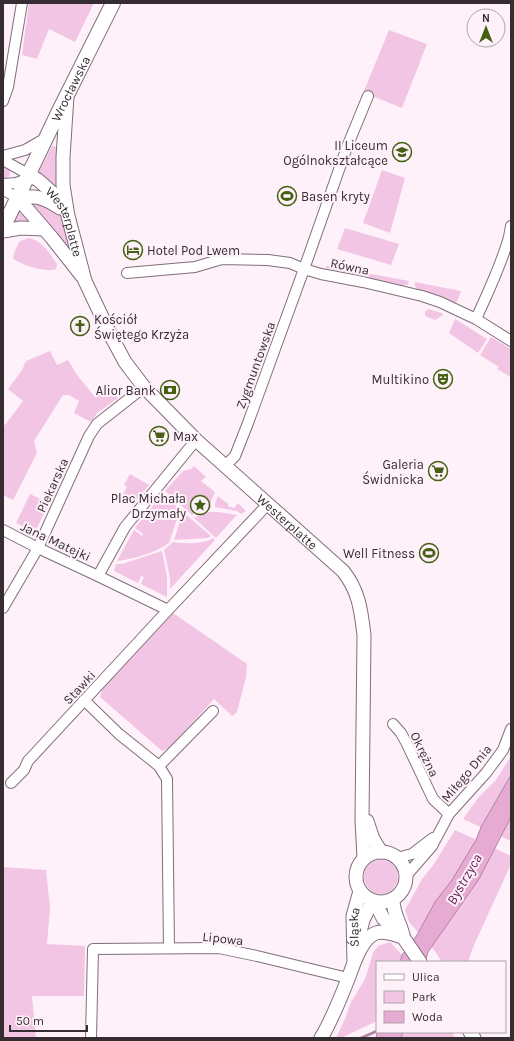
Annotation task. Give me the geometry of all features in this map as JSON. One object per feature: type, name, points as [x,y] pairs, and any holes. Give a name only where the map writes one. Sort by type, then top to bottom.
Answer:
[{"type":"main road","name":"Wrocławska","points":[[4,228],[17,197],[113,3]]},
{"type":"street","points":[[3,101],[8,87],[22,3]]},
{"type":"street","points":[[67,95],[63,158],[67,212]]},
{"type":"street","name":"Zygmuntowska","points":[[226,466],[235,456],[347,147],[368,96]]},
{"type":"street","points":[[3,156],[25,150],[46,138]]},
{"type":"street","points":[[3,160],[27,177],[16,183],[3,184]]},
{"type":"street","name":"Westerplatte","points":[[27,177],[38,180],[55,195],[67,212],[85,281],[125,362],[144,387],[196,440],[343,571],[355,589],[361,609],[364,635],[364,858]]},
{"type":"street","points":[[3,190],[17,197],[32,196],[46,199],[67,212]]},
{"type":"street","name":"Westerplatte","points":[[17,197],[85,281]]},
{"type":"street","points":[[3,208],[4,228],[44,229]]},
{"type":"street","points":[[511,226],[510,237],[497,273],[476,319],[511,341]]},
{"type":"street","name":"Równa","points":[[127,273],[195,267],[222,259],[268,260],[290,263],[304,269],[422,296],[440,302],[476,319]]},
{"type":"street","name":"Piekarska","points":[[3,608],[38,548],[89,436],[97,424],[144,387]]},
{"type":"street","points":[[196,440],[125,527],[98,576],[168,610],[268,504]]},
{"type":"street","name":"Jana Matejki","points":[[3,530],[98,576]]},
{"type":"street","name":"Stawki","points":[[12,783],[24,770],[28,761],[168,610]]},
{"type":"street","points":[[84,700],[120,734],[160,766],[167,779],[169,948]]},
{"type":"street","points":[[160,766],[213,711]]},
{"type":"street","name":"Okrężna","points":[[393,724],[401,733],[407,744],[433,799],[449,814]]},
{"type":"street","name":"Miłego Dnia","points":[[406,876],[427,853],[449,814],[486,773],[499,756],[503,750],[511,729]]},
{"type":"street","name":"Westerplatte","points":[[363,810],[373,839],[380,852]]},
{"type":"street","name":"Miłego Dnia","points":[[397,858],[412,854],[438,833]]},
{"type":"street","points":[[380,852],[397,858],[404,866],[406,876],[403,890],[393,900],[384,902],[373,901],[367,898],[360,891],[356,880],[356,874],[360,863],[364,858],[380,852]]},
{"type":"street","name":"Śląska","points":[[354,958],[353,916],[360,891]]},
{"type":"street","points":[[393,900],[395,914],[403,937]]},
{"type":"street","points":[[373,901],[383,918],[403,937],[419,961]]},
{"type":"street","name":"Śląska","points":[[321,1038],[348,978],[363,920],[373,901]]},
{"type":"street","points":[[354,958],[367,940],[375,934],[381,932],[403,937]]},
{"type":"street","name":"Lipowa","points":[[91,1038],[92,949],[218,948],[348,978]]},
{"type":"green space","points":[[29,3],[94,3],[75,42],[49,29],[37,59],[22,55]]},
{"type":"green space","points":[[389,30],[427,44],[402,108],[367,94],[364,91]]},
{"type":"green space","points":[[52,146],[58,147],[58,190],[40,175],[39,172]]},
{"type":"green space","points":[[3,164],[10,170],[10,172],[9,176],[3,180]]},
{"type":"green space","points":[[382,170],[405,178],[390,233],[363,223]]},
{"type":"green space","points":[[31,200],[60,213],[70,249],[68,250],[30,202]]},
{"type":"green space","points":[[17,212],[32,221],[31,223],[12,223]]},
{"type":"green space","points":[[345,228],[399,244],[391,265],[337,249]]},
{"type":"green space","points":[[29,238],[38,242],[52,256],[57,264],[56,269],[47,270],[34,268],[16,261],[13,258],[20,241]]},
{"type":"green space","points":[[326,266],[409,281],[408,284],[404,286],[326,268]]},
{"type":"green space","points":[[415,282],[461,292],[456,303],[419,290],[415,287]]},
{"type":"green space","points":[[428,309],[442,313],[443,315],[435,320],[425,316],[425,312]]},
{"type":"green space","points":[[455,319],[487,339],[478,353],[449,333]]},
{"type":"green space","points":[[491,337],[511,349],[511,377],[497,369],[499,367],[480,355]]},
{"type":"green space","points":[[50,351],[57,365],[68,360],[77,375],[95,397],[111,387],[118,398],[97,413],[91,422],[74,413],[79,401],[69,395],[63,395],[34,441],[37,453],[13,500],[3,495],[3,424],[5,425],[23,401],[8,389],[22,370],[26,361]]},
{"type":"green space","points":[[194,466],[206,477],[201,481],[215,492],[211,501],[211,508],[205,509],[206,502],[203,499],[196,499],[195,506],[198,511],[192,515],[165,491],[183,471],[191,469]]},
{"type":"green space","points":[[130,474],[149,485],[134,503],[123,494],[127,487],[124,485]]},
{"type":"green space","points":[[163,493],[180,510],[169,543],[144,555],[117,561],[134,530],[142,536],[143,534],[135,528]]},
{"type":"green space","points":[[30,494],[49,503],[35,532],[16,523]]},
{"type":"green space","points":[[218,496],[228,504],[228,506],[234,508],[238,503],[246,511],[241,514],[237,511],[215,507]]},
{"type":"green space","points":[[183,512],[211,536],[208,538],[174,540]]},
{"type":"green space","points":[[209,512],[237,515],[216,538],[194,518]]},
{"type":"green space","points":[[213,538],[215,540],[170,589],[170,578],[164,550],[173,542],[200,542]]},
{"type":"green space","points":[[162,551],[167,576],[167,597],[141,584],[144,577],[141,576],[138,583],[114,571],[116,564],[122,564]]},
{"type":"green space","points":[[173,613],[247,664],[246,677],[237,712],[232,716],[214,699],[170,747],[162,751],[100,697],[102,689]]},
{"type":"green space","points":[[511,756],[511,841],[463,819],[478,798],[496,780]]},
{"type":"green space","points":[[455,830],[511,856],[511,864],[474,945],[468,961],[441,961],[434,950],[409,922],[405,910],[422,879],[434,864]]},
{"type":"green space","points":[[378,860],[384,860],[388,861],[395,867],[398,877],[397,884],[391,891],[384,894],[378,894],[374,893],[367,887],[364,880],[364,874],[365,870],[371,863]]},
{"type":"green space","points":[[3,867],[46,870],[50,908],[47,944],[85,946],[84,996],[32,996],[36,1038],[3,1038]]},
{"type":"green space","points":[[390,942],[402,955],[400,961],[376,961],[376,1021],[341,1038],[336,1038],[351,1002],[365,979],[373,953],[378,946]]},
{"type":"green space","points":[[403,1033],[452,1033],[455,1038],[401,1038]]},
{"type":"water","name":"Bystrzyca","points":[[511,775],[511,817],[479,879],[428,952],[425,961],[400,961],[402,955],[417,935],[435,902],[452,880],[476,840],[481,827]]},
{"type":"water","points":[[377,1033],[403,1033],[401,1038],[376,1038]]},
{"type":"waterway","points":[[361,1038],[376,1031]]},
{"type":"place","name":"II Liceum Ogólnokształcące","points":[[402,152]]},
{"type":"place","name":"Basen kryty","points":[[287,196]]},
{"type":"place","name":"Hotel Pod Lwem","points":[[133,250]]},
{"type":"place","name":"Kościół Świętego Krzyża","points":[[80,326]]},
{"type":"place","name":"Multikino","points":[[443,379]]},
{"type":"place","name":"Alior Bank","points":[[170,390]]},
{"type":"place","name":"Max","points":[[159,436]]},
{"type":"place","name":"Galeria Świdnicka","points":[[438,471]]},
{"type":"place","name":"Plac Michała Drzymały","points":[[200,505]]},
{"type":"place","name":"Well Fitness","points":[[429,553]]}]
